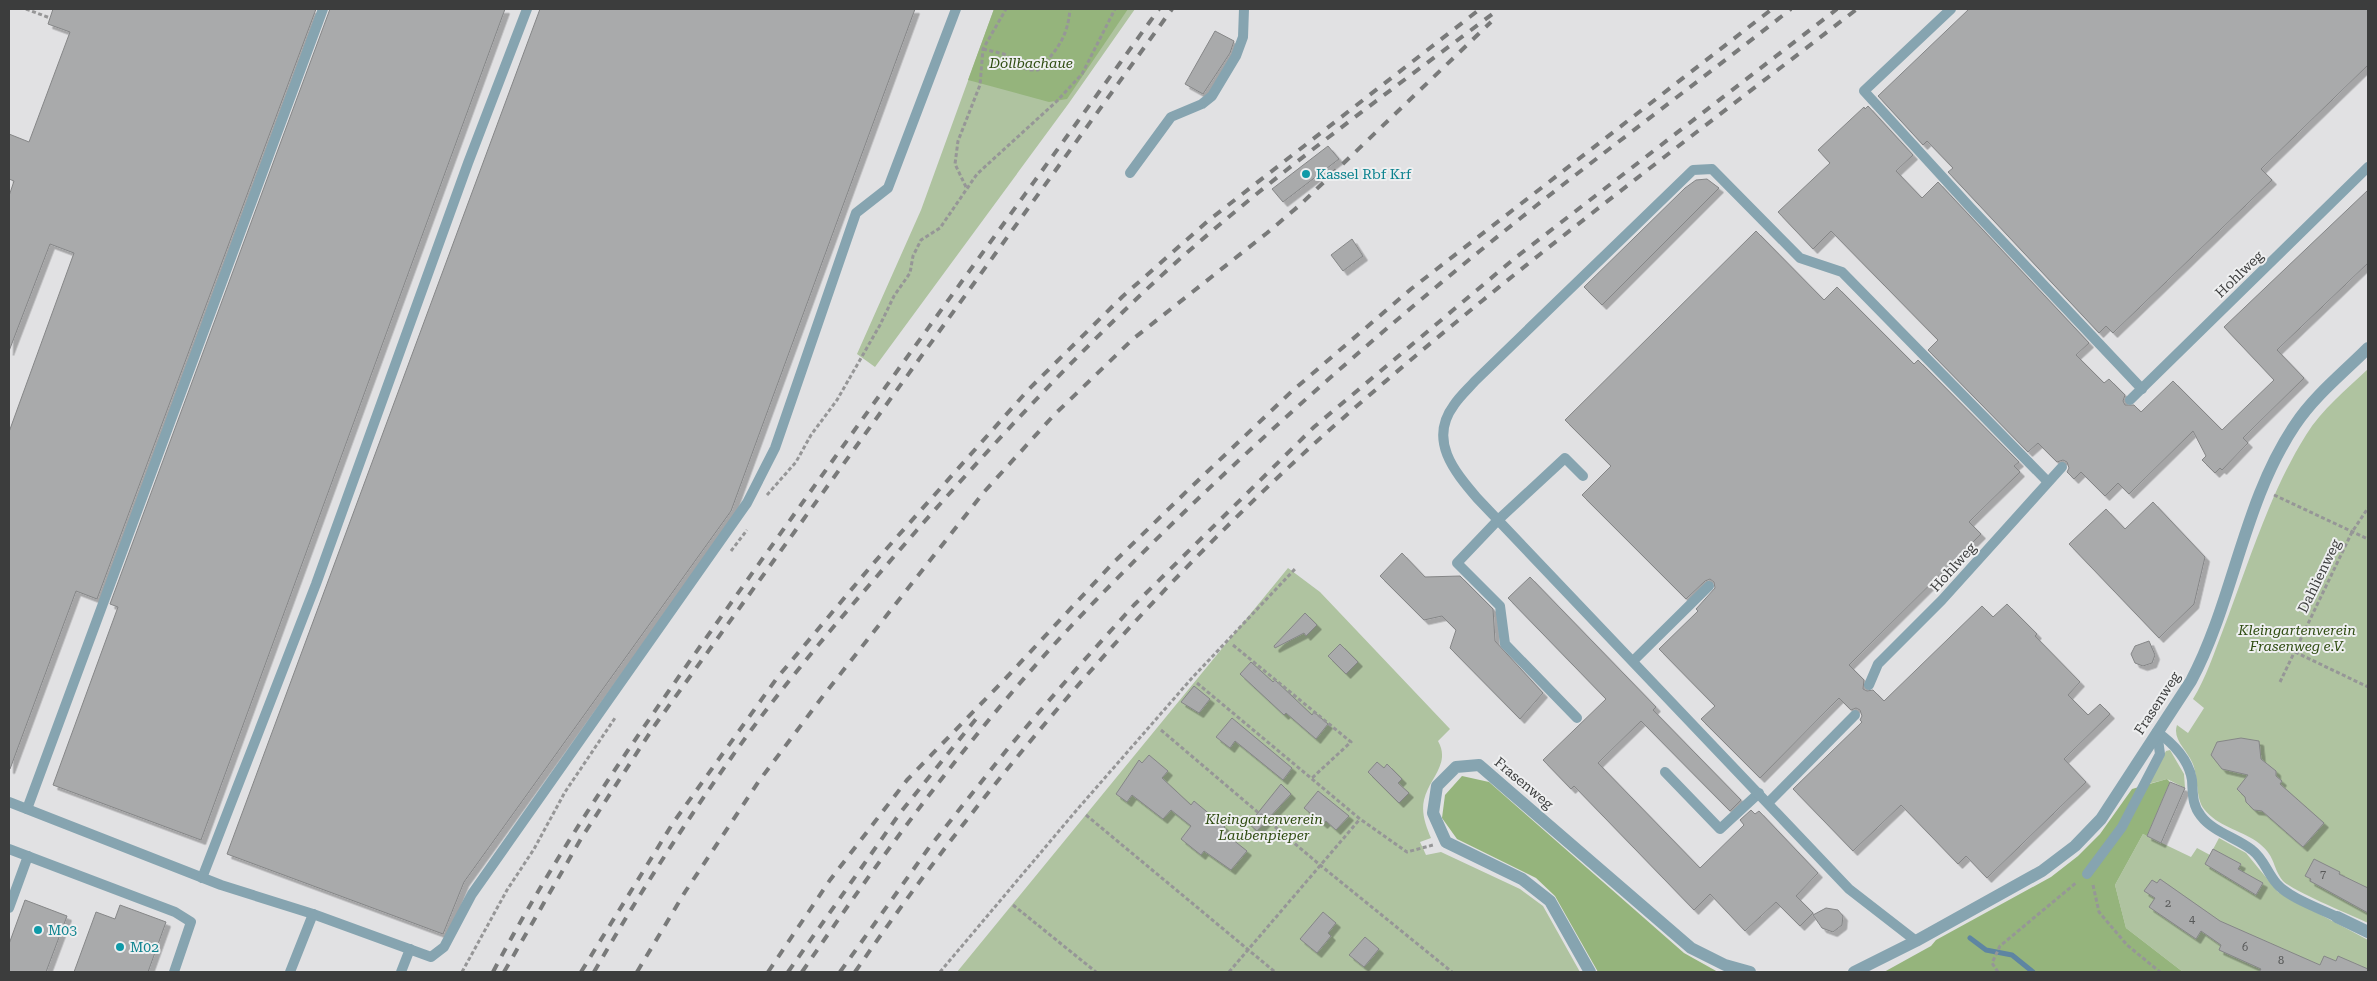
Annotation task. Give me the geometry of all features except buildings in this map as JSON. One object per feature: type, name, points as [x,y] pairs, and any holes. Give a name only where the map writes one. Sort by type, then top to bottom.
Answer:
[{"type":"street","name":"Frasenweg","points":[[1854,972],[1916,941],[2042,871],[2075,846],[2101,818],[2201,661],[2217,621],[2261,489],[2295,425],[2313,402],[2368,348]]},
{"type":"street","name":"Frasenweg","points":[[1446,842],[1433,812],[1437,786],[1456,767],[1479,764],[1691,948],[1725,965],[1750,972]]},
{"type":"street","points":[[1446,842],[1522,879],[1550,901],[1590,972]]},
{"type":"street","points":[[2337,917],[2368,932]]},
{"type":"lane","points":[[27,809],[323,9]]},
{"type":"lane","points":[[202,878],[316,584],[468,163],[527,9]]},
{"type":"lane","points":[[9,802],[202,878],[313,914],[431,957],[444,947],[472,894],[747,503],[775,448],[856,214],[888,188],[956,9]]},
{"type":"lane","points":[[1130,173],[1171,117],[1202,104],[1212,96],[1236,56],[1243,37],[1244,9]]},
{"type":"lane","points":[[1950,9],[1864,91],[1970,208],[2142,388]]},
{"type":"lane","name":"Hohlweg","points":[[2130,400],[2368,167]]},
{"type":"lane","points":[[1916,941],[1849,889],[1498,520],[1454,471],[1444,449],[1445,424],[1453,406],[1475,381],[1693,170],[1702,168],[1712,169],[1800,258],[1842,272],[2048,481]]},
{"type":"lane","points":[[1577,718],[1505,644],[1500,606],[1457,563],[1498,520],[1565,458],[1583,476]]},
{"type":"lane","name":"Hohlweg","points":[[1869,686],[1878,664],[1942,600],[2062,467]]},
{"type":"lane","points":[[1633,661],[1709,586]]},
{"type":"lane","points":[[1768,803],[1855,714]]},
{"type":"lane","points":[[2087,874],[2122,827],[2160,754],[2156,732]]},
{"type":"lane","points":[[2156,732],[2172,742],[2189,768],[2192,796],[2201,816],[2209,824],[2254,851],[2263,860],[2277,884],[2289,893],[2337,917]]},
{"type":"lane","points":[[1665,772],[1720,829],[1759,793]]},
{"type":"lane","points":[[9,849],[175,912],[191,922],[174,972]]},
{"type":"lane","points":[[9,908],[28,856]]},
{"type":"lane","points":[[290,972],[313,914]]},
{"type":"lane","points":[[401,972],[410,949]]},
{"type":"path","points":[[26,9],[50,18]]},
{"type":"path","points":[[966,188],[955,164],[958,140],[980,85],[983,49],[1006,9]]},
{"type":"path","points":[[983,49],[1004,54],[1028,70],[1038,70],[1054,53],[1068,27],[1070,9]]},
{"type":"path","points":[[1018,135],[1057,100],[1082,74],[1115,9]]},
{"type":"path","points":[[2261,489],[2368,539]]},
{"type":"path","name":"Dahlienweg","points":[[2280,682],[2352,532],[2368,508]]},
{"type":"path","points":[[940,972],[1075,812],[1192,678],[1295,570]]},
{"type":"path","points":[[1233,644],[1351,742],[1312,778]]},
{"type":"path","points":[[2295,652],[2368,687]]},
{"type":"path","points":[[1198,682],[1360,819],[1407,852],[1446,842]]},
{"type":"path","points":[[1161,730],[1320,865],[1452,972]]},
{"type":"path","points":[[1086,815],[1275,972]]},
{"type":"path","points":[[1229,972],[1360,819]]},
{"type":"path","points":[[1998,972],[1992,963],[2000,946],[2087,874],[2094,887],[2099,912],[2127,945],[2160,972]]},
{"type":"path","points":[[1013,905],[1096,972]]},
{"type":"green space","name":"Döllbachaue","points":[[994,9],[1135,9],[1069,103],[875,367],[857,354],[921,210]]},
{"type":"green space","points":[[994,9],[1128,9],[1067,99],[1049,102],[968,80]]},
{"type":"green space","name":"Kleingartenverein Frasenweg e.V.","points":[[2368,369],[2368,923],[2288,885],[2279,876],[2271,856],[2263,846],[2209,815],[2199,799],[2194,768],[2178,740],[2176,730],[2177,725],[2188,733],[2204,708],[2193,699],[2210,665],[2270,505],[2293,458],[2319,417]]},
{"type":"green space","name":"Kleingartenverein Laubenpieper","points":[[1288,568],[1320,592],[1450,729],[1438,741],[1441,749],[1441,764],[1427,792],[1423,805],[1426,824],[1431,838],[1420,842],[1426,855],[1441,852],[1520,889],[1543,906],[1580,972],[957,972]]},
{"type":"green space","points":[[2170,750],[2184,774],[2185,788],[2167,779],[2148,784],[2166,751]]},
{"type":"green space","points":[[1462,776],[1489,782],[1684,953],[1718,972],[1598,972],[1555,896],[1536,878],[1457,839],[1442,818],[1445,795]]},
{"type":"green space","points":[[2167,779],[2170,782],[2147,836],[2143,834],[2115,885],[2126,928],[2183,972],[1884,972],[1931,946],[1936,940],[2051,877],[2078,856],[2100,834],[2132,789]]},
{"type":"green space","points":[[2143,834],[2191,857],[2197,848],[2210,855],[2219,838],[2246,853],[2278,892],[2368,940],[2368,972],[2183,972],[2126,928],[2115,885]]},
{"type":"waterway","points":[[1970,938],[1986,950],[2012,955],[2033,972]]},
{"type":"railway","points":[[493,972],[554,865],[587,812],[656,710],[862,420],[1159,9]]},
{"type":"railway","points":[[504,972],[582,837],[655,725],[1172,9]]},
{"type":"railway","points":[[581,972],[673,823],[777,678],[872,565],[1029,389],[1122,297],[1209,220],[1480,9]]},
{"type":"railway","points":[[594,972],[677,837],[752,728],[821,642],[917,530],[1020,416],[1129,306],[1217,227],[1309,152],[1499,9]]},
{"type":"railway","points":[[768,972],[830,880],[907,780],[1006,678],[1113,563],[1187,491],[1291,392],[1411,289],[1772,9]]},
{"type":"railway","points":[[802,972],[905,827],[1016,688],[1096,600],[1201,496],[1255,445],[1422,299],[1537,205],[1791,9]]},
{"type":"railway","points":[[840,972],[928,849],[1009,747],[1078,667],[1134,605],[1314,427],[1515,258],[1837,9]]},
{"type":"railway","points":[[855,972],[960,828],[1016,758],[1135,622],[1260,494],[1325,434],[1455,323],[1655,164],[1857,9]]},
{"type":"railway","points":[[637,972],[685,892],[759,781],[823,696],[984,492],[1054,415],[1133,339],[1301,204],[1491,22]]},
{"type":"railway","points":[[788,972],[900,813],[980,714]]},
{"type":"place","name":"Kassel Rbf Krf","points":[[1306,174]]},
{"type":"place","name":"M03","points":[[38,930]]},
{"type":"place","name":"M02","points":[[120,947]]}]
